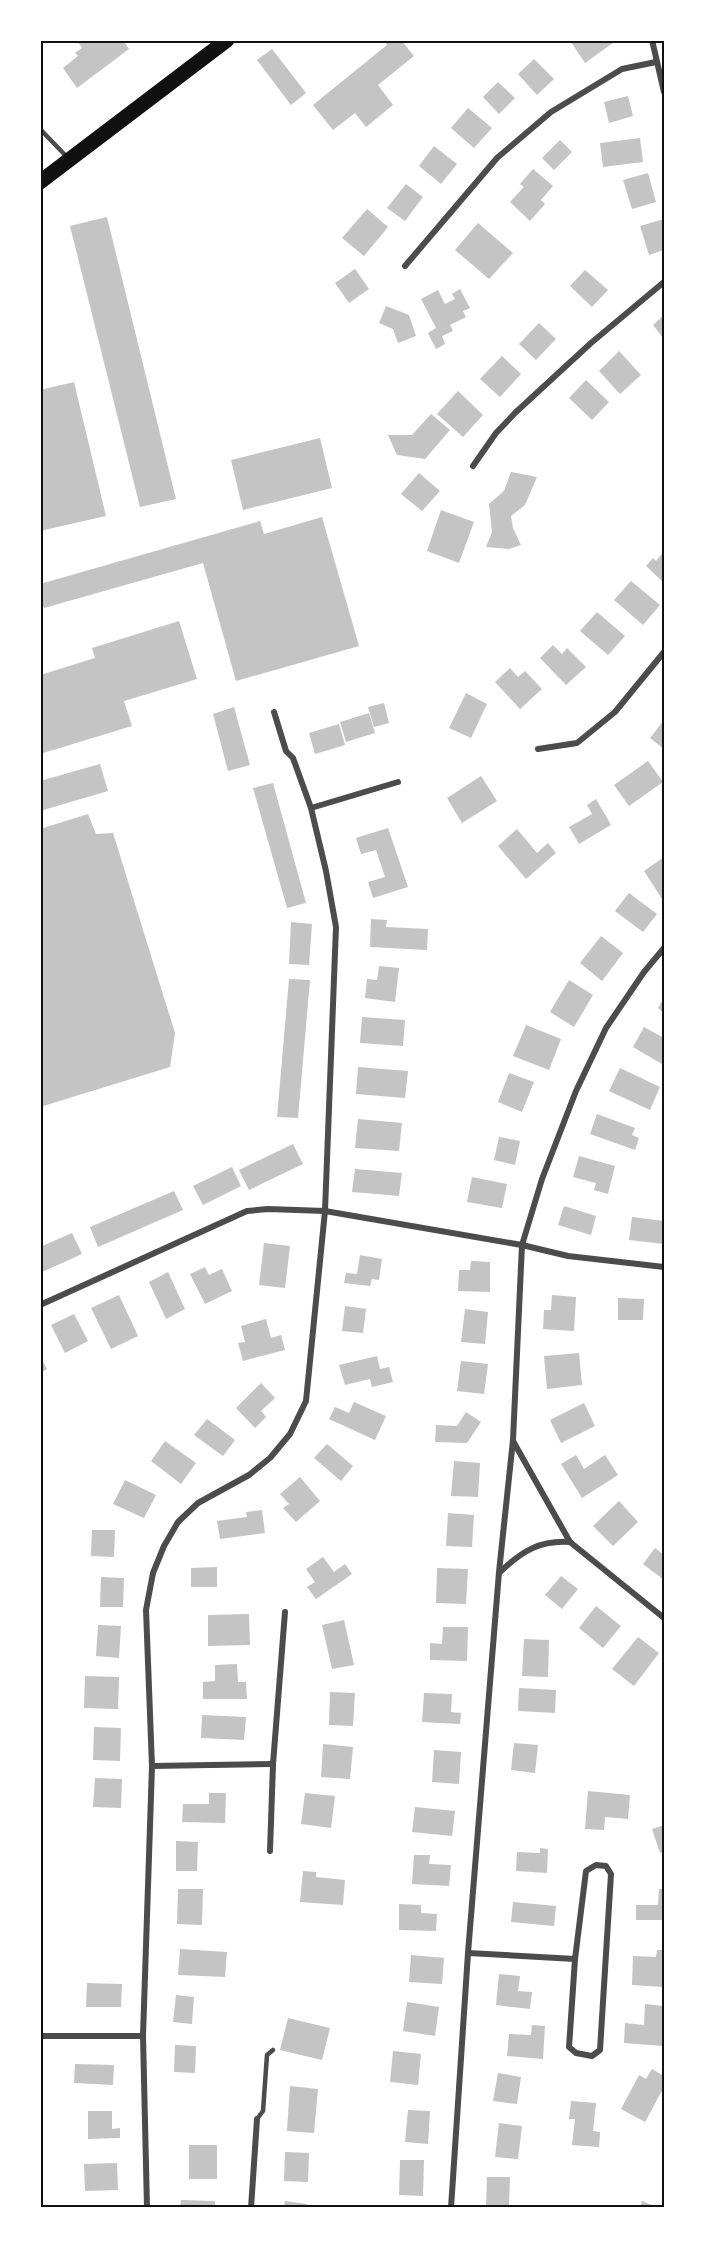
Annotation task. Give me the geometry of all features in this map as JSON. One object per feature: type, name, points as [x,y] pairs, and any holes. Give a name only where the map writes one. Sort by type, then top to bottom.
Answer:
[{"type":"main road","points":[[40,182],[227,40]]},
{"type":"street","points":[[652,40],[664,92]]},
{"type":"street","points":[[405,266],[496,158],[551,112],[622,69],[656,62]]},
{"type":"street","points":[[473,466],[496,433],[516,412],[591,343],[664,282]]},
{"type":"street","points":[[538,749],[577,743],[615,712],[664,652]]},
{"type":"street","points":[[147,2208],[143,2036],[152,1766],[146,1610],[153,1573],[164,1546],[178,1522],[198,1503],[249,1475],[270,1458],[290,1434],[306,1401],[325,1211],[336,927],[327,871],[311,808],[293,758],[285,751],[274,712]]},
{"type":"street","points":[[311,808],[398,782]]},
{"type":"street","points":[[451,2208],[468,1953],[499,1572],[513,1440],[522,1245],[542,1179],[581,1080],[606,1028],[644,972],[664,948]]},
{"type":"street","points":[[40,1305],[247,1211],[268,1209],[325,1211],[522,1245],[568,1256],[664,1267]]},
{"type":"street","points":[[513,1440],[570,1542],[664,1618]]},
{"type":"street","points":[[499,1572],[516,1556],[537,1544],[570,1542]]},
{"type":"street","points":[[270,1851],[273,1764],[285,1612]]},
{"type":"street","points":[[152,1766],[273,1764]]},
{"type":"street","points":[[596,1865],[606,1866],[612,1874],[600,2050],[592,2056],[576,2053],[569,2047],[575,1959],[586,1871],[596,1865]]},
{"type":"street","points":[[468,1953],[575,1959]]},
{"type":"street","points":[[40,2036],[143,2036]]},
{"type":"street","points":[[251,2208],[257,2119]]},
{"type":"lane","points":[[40,129],[70,159]]},
{"type":"lane","points":[[257,2119],[263,2111],[267,2055],[273,2050]]},
{"type":"building","points":[[80,40],[123,40],[129,49],[77,88],[63,68],[78,56],[75,53],[82,48],[78,42]]},
{"type":"building","points":[[384,40],[401,40],[414,56],[378,85],[393,105],[366,127],[355,113],[333,130],[313,105],[387,45]]},
{"type":"building","points":[[572,40],[617,40],[585,63],[571,42]]},
{"type":"building","points":[[272,49],[306,93],[291,105],[257,60]]},
{"type":"building","points":[[534,59],[554,79],[537,95],[518,74]]},
{"type":"building","points":[[498,82],[515,98],[499,114],[483,97]]},
{"type":"building","points":[[628,96],[633,116],[609,123],[604,102]]},
{"type":"building","points":[[468,108],[492,128],[474,148],[451,128]]},
{"type":"building","points":[[640,138],[643,162],[603,167],[600,143]]},
{"type":"building","points":[[560,140],[572,152],[554,170],[542,158]]},
{"type":"building","points":[[434,146],[457,164],[441,184],[419,166]]},
{"type":"building","points":[[533,169],[553,186],[541,200],[545,204],[530,221],[510,202],[524,187],[520,184]]},
{"type":"building","points":[[648,173],[656,202],[632,209],[623,180]]},
{"type":"building","points":[[406,184],[423,197],[405,221],[387,208]]},
{"type":"building","points":[[367,209],[388,227],[364,256],[342,238]]},
{"type":"building","points":[[107,217],[176,499],[140,507],[70,226]]},
{"type":"building","points":[[664,219],[664,250],[649,255],[640,226]]},
{"type":"building","points":[[478,223],[513,253],[489,279],[455,250]]},
{"type":"building","points":[[355,269],[369,289],[349,303],[335,283]]},
{"type":"building","points":[[585,270],[608,290],[592,307],[570,286]]},
{"type":"building","points":[[460,289],[470,308],[463,311],[466,317],[450,325],[453,331],[442,336],[445,344],[436,349],[428,333],[436,328],[421,299],[438,290],[445,304],[455,299],[452,294]]},
{"type":"building","points":[[386,306],[409,315],[416,336],[398,343],[393,329],[379,323]]},
{"type":"building","points":[[664,315],[664,339],[653,325]]},
{"type":"building","points":[[539,323],[556,339],[536,360],[519,344]]},
{"type":"building","points":[[619,351],[641,375],[620,394],[599,371]]},
{"type":"building","points":[[502,356],[521,374],[500,397],[480,379]]},
{"type":"building","points":[[586,380],[609,402],[592,420],[569,398]]},
{"type":"building","points":[[74,382],[106,516],[40,531],[40,390]]},
{"type":"building","points":[[458,391],[483,415],[463,437],[437,414]]},
{"type":"building","points":[[431,414],[450,430],[425,459],[397,455],[388,435],[412,435]]},
{"type":"building","points":[[320,438],[332,488],[243,510],[231,460]]},
{"type":"building","points":[[511,472],[537,477],[525,505],[511,516],[513,528],[521,545],[509,549],[486,547],[492,532],[489,504],[504,491]]},
{"type":"building","points":[[419,473],[440,491],[422,511],[401,494]]},
{"type":"building","points":[[441,510],[474,522],[459,563],[427,551]]},
{"type":"building","points":[[322,517],[359,646],[236,681],[203,563],[44,608],[40,598],[40,584],[260,521],[264,534]]},
{"type":"building","points":[[664,551],[664,583],[646,566],[653,558],[656,561]]},
{"type":"building","points":[[631,581],[660,605],[643,625],[614,600]]},
{"type":"building","points":[[597,612],[625,636],[608,655],[580,631]]},
{"type":"building","points":[[179,621],[197,679],[124,701],[132,726],[40,754],[40,675],[95,658],[92,648]]},
{"type":"building","points":[[553,645],[562,654],[567,648],[586,667],[566,685],[540,658]]},
{"type":"building","points":[[510,668],[518,677],[525,671],[542,689],[520,709],[495,682]]},
{"type":"building","points":[[466,693],[487,704],[471,738],[449,728]]},
{"type":"building","points":[[384,703],[389,723],[374,727],[368,707]]},
{"type":"building","points":[[234,707],[250,765],[228,771],[213,714]]},
{"type":"building","points":[[369,713],[375,733],[346,742],[340,722]]},
{"type":"building","points":[[664,720],[664,749],[650,738]]},
{"type":"building","points":[[339,724],[345,745],[315,754],[309,733]]},
{"type":"building","points":[[648,761],[663,782],[629,806],[614,785]]},
{"type":"building","points":[[100,764],[108,791],[40,811],[40,781]]},
{"type":"building","points":[[481,776],[497,801],[462,823],[447,798]]},
{"type":"building","points":[[273,783],[306,903],[287,908],[253,788]]},
{"type":"building","points":[[596,799],[611,825],[579,844],[569,827],[592,814],[587,805]]},
{"type":"building","points":[[88,814],[96,834],[113,833],[175,1033],[170,1067],[40,1107],[40,829]]},
{"type":"building","points":[[388,828],[408,887],[373,898],[368,882],[385,877],[376,850],[361,854],[356,838]]},
{"type":"building","points":[[517,829],[537,853],[548,843],[556,853],[526,879],[498,846]]},
{"type":"building","points":[[664,857],[664,897],[662,899],[644,871]]},
{"type":"building","points":[[629,893],[657,914],[643,932],[615,911]]},
{"type":"building","points":[[371,919],[387,920],[386,927],[428,929],[427,950],[370,947]]},
{"type":"building","points":[[291,922],[312,924],[309,965],[289,964]]},
{"type":"building","points":[[601,936],[623,953],[602,981],[580,963]]},
{"type":"building","points":[[379,966],[399,968],[395,1002],[365,998],[367,979],[377,980]]},
{"type":"building","points":[[289,979],[310,980],[298,1118],[277,1117]]},
{"type":"building","points":[[569,980],[593,995],[574,1027],[550,1012]]},
{"type":"building","points":[[664,998],[664,1013],[658,1008]]},
{"type":"building","points":[[362,1017],[405,1020],[403,1046],[360,1043]]},
{"type":"building","points":[[526,1025],[561,1039],[549,1070],[513,1056]]},
{"type":"building","points":[[644,1027],[664,1038],[662,1064],[633,1047]]},
{"type":"building","points":[[358,1067],[408,1071],[405,1098],[356,1094]]},
{"type":"building","points":[[620,1068],[660,1087],[650,1110],[609,1091]]},
{"type":"building","points":[[509,1073],[534,1082],[522,1112],[498,1102]]},
{"type":"building","points":[[597,1114],[635,1128],[632,1135],[639,1138],[635,1150],[590,1134]]},
{"type":"building","points":[[358,1119],[402,1123],[399,1151],[355,1148]]},
{"type":"building","points":[[499,1137],[520,1141],[515,1165],[494,1160]]},
{"type":"building","points":[[293,1144],[303,1164],[249,1190],[239,1170]]},
{"type":"building","points":[[579,1156],[615,1166],[608,1194],[594,1190],[596,1183],[573,1177]]},
{"type":"building","points":[[232,1167],[241,1186],[203,1205],[193,1186]]},
{"type":"building","points":[[355,1169],[402,1173],[399,1196],[352,1192]]},
{"type":"building","points":[[472,1177],[507,1184],[502,1208],[467,1202]]},
{"type":"building","points":[[174,1191],[183,1210],[98,1247],[90,1227]]},
{"type":"building","points":[[564,1206],[596,1216],[591,1235],[558,1225]]},
{"type":"building","points":[[632,1217],[664,1221],[664,1244],[629,1240]]},
{"type":"building","points":[[72,1233],[82,1254],[40,1273],[40,1247]]},
{"type":"building","points":[[264,1243],[290,1246],[285,1288],[259,1285]]},
{"type":"building","points":[[360,1255],[382,1259],[379,1280],[372,1279],[370,1286],[344,1283],[346,1273],[357,1274]]},
{"type":"building","points":[[471,1261],[490,1262],[490,1292],[458,1291],[459,1270],[470,1270]]},
{"type":"building","points":[[205,1267],[209,1275],[222,1269],[232,1291],[205,1304],[190,1274]]},
{"type":"building","points":[[168,1272],[185,1309],[166,1319],[149,1282]]},
{"type":"building","points":[[119,1295],[138,1336],[111,1349],[91,1308]]},
{"type":"building","points":[[552,1295],[576,1297],[574,1331],[543,1329],[544,1310],[551,1310]]},
{"type":"building","points":[[618,1298],[644,1299],[643,1320],[618,1320]]},
{"type":"building","points":[[345,1306],[366,1309],[363,1333],[342,1331]]},
{"type":"building","points":[[465,1309],[488,1312],[485,1344],[461,1342]]},
{"type":"building","points":[[74,1314],[88,1341],[65,1353],[51,1325]]},
{"type":"building","points":[[266,1319],[271,1338],[281,1335],[285,1350],[243,1361],[238,1343],[245,1342],[241,1326]]},
{"type":"building","points":[[579,1353],[582,1385],[547,1389],[544,1356]]},
{"type":"building","points":[[40,1356],[47,1369],[40,1373]]},
{"type":"building","points":[[377,1356],[380,1369],[389,1367],[393,1382],[372,1387],[370,1379],[345,1385],[339,1365]]},
{"type":"building","points":[[461,1361],[488,1364],[484,1394],[457,1391]]},
{"type":"building","points":[[261,1383],[275,1398],[261,1411],[266,1417],[255,1428],[236,1408]]},
{"type":"building","points":[[354,1402],[386,1416],[375,1440],[329,1419],[335,1407],[349,1413]]},
{"type":"building","points":[[584,1403],[595,1426],[561,1443],[550,1420]]},
{"type":"building","points":[[466,1412],[481,1422],[467,1443],[435,1442],[436,1425],[457,1426]]},
{"type":"building","points":[[207,1419],[235,1440],[223,1456],[194,1435]]},
{"type":"building","points":[[165,1441],[196,1463],[181,1484],[151,1461]]},
{"type":"building","points":[[327,1444],[353,1466],[341,1481],[314,1458]]},
{"type":"building","points":[[576,1455],[584,1469],[605,1455],[618,1475],[582,1498],[561,1464]]},
{"type":"building","points":[[454,1461],[480,1463],[478,1497],[451,1496]]},
{"type":"building","points":[[300,1477],[320,1501],[296,1522],[283,1508],[289,1504],[280,1494]]},
{"type":"building","points":[[125,1480],[156,1495],[144,1518],[113,1504]]},
{"type":"building","points":[[619,1501],[638,1522],[613,1546],[593,1526]]},
{"type":"building","points":[[262,1510],[265,1533],[220,1539],[217,1521],[247,1517],[246,1512]]},
{"type":"building","points":[[448,1513],[474,1515],[472,1547],[446,1546]]},
{"type":"building","points":[[92,1530],[115,1530],[114,1557],[91,1556]]},
{"type":"building","points":[[655,1548],[664,1555],[664,1580],[643,1564]]},
{"type":"building","points":[[323,1557],[334,1572],[345,1564],[352,1574],[316,1599],[307,1587],[315,1582],[306,1569]]},
{"type":"building","points":[[217,1567],[217,1587],[191,1587],[191,1568]]},
{"type":"building","points":[[437,1568],[468,1569],[466,1604],[436,1603]]},
{"type":"building","points":[[561,1576],[578,1589],[562,1609],[545,1595]]},
{"type":"building","points":[[101,1577],[124,1578],[123,1607],[100,1607]]},
{"type":"building","points":[[596,1606],[621,1626],[603,1648],[579,1628]]},
{"type":"building","points":[[249,1614],[250,1645],[208,1646],[208,1615]]},
{"type":"building","points":[[344,1620],[354,1665],[332,1669],[322,1625]]},
{"type":"building","points":[[98,1625],[121,1626],[119,1658],[96,1656]]},
{"type":"building","points":[[443,1627],[468,1627],[467,1661],[430,1660],[430,1643],[442,1644]]},
{"type":"building","points":[[638,1637],[659,1653],[634,1686],[612,1669]]},
{"type":"building","points":[[524,1639],[549,1640],[548,1677],[522,1676]]},
{"type":"building","points":[[237,1664],[238,1682],[246,1682],[247,1699],[203,1699],[203,1682],[215,1681],[215,1665]]},
{"type":"building","points":[[85,1676],[119,1677],[118,1709],[84,1708]]},
{"type":"building","points":[[519,1688],[556,1690],[555,1713],[518,1711]]},
{"type":"building","points":[[330,1692],[355,1693],[353,1726],[329,1725]]},
{"type":"building","points":[[424,1693],[452,1694],[451,1712],[461,1713],[460,1724],[422,1722]]},
{"type":"building","points":[[202,1715],[246,1717],[244,1740],[201,1738]]},
{"type":"building","points":[[94,1727],[121,1728],[120,1761],[93,1760]]},
{"type":"building","points":[[514,1743],[538,1745],[535,1773],[511,1770]]},
{"type":"building","points":[[323,1744],[353,1747],[350,1779],[321,1777]]},
{"type":"building","points":[[434,1750],[461,1752],[459,1784],[432,1782]]},
{"type":"building","points":[[95,1778],[122,1779],[121,1808],[93,1807]]},
{"type":"building","points":[[588,1791],[630,1795],[628,1819],[605,1817],[604,1830],[585,1829]]},
{"type":"building","points":[[209,1793],[226,1793],[225,1823],[182,1822],[183,1804],[209,1804]]},
{"type":"building","points":[[305,1793],[335,1796],[331,1828],[301,1824]]},
{"type":"building","points":[[415,1807],[455,1811],[452,1836],[412,1832]]},
{"type":"building","points":[[664,1825],[664,1851],[660,1853],[652,1829]]},
{"type":"building","points":[[176,1841],[198,1842],[197,1871],[176,1871]]},
{"type":"building","points":[[540,1848],[548,1849],[547,1873],[516,1871],[517,1852],[540,1853]]},
{"type":"building","points":[[414,1855],[430,1855],[429,1864],[451,1865],[449,1886],[412,1884]]},
{"type":"building","points":[[303,1871],[316,1872],[316,1877],[345,1880],[343,1905],[300,1902]]},
{"type":"building","points":[[178,1889],[203,1889],[202,1925],[177,1924]]},
{"type":"building","points":[[659,1889],[664,1889],[664,1920],[636,1920],[636,1905],[658,1905]]},
{"type":"building","points":[[513,1902],[556,1906],[554,1926],[511,1922]]},
{"type":"building","points":[[399,1904],[421,1905],[421,1913],[437,1914],[436,1931],[399,1930]]},
{"type":"building","points":[[180,1949],[227,1952],[225,1977],[178,1975]]},
{"type":"building","points":[[657,1950],[664,1950],[664,1987],[632,1985],[633,1956],[656,1957]]},
{"type":"building","points":[[411,1955],[444,1958],[442,1984],[409,1982]]},
{"type":"building","points":[[499,1974],[520,1976],[518,1991],[532,1992],[530,2009],[496,2005]]},
{"type":"building","points":[[87,1983],[122,1984],[121,2007],[86,2007]]},
{"type":"building","points":[[176,1995],[194,1997],[192,2024],[173,2022]]},
{"type":"building","points":[[407,2002],[439,2007],[435,2036],[403,2031]]},
{"type":"building","points":[[645,2004],[664,2006],[663,2046],[624,2043],[625,2023],[644,2025]]},
{"type":"building","points":[[288,2018],[330,2028],[322,2060],[280,2050]]},
{"type":"building","points":[[532,2025],[545,2026],[543,2059],[507,2056],[509,2034],[531,2035]]},
{"type":"building","points":[[175,2045],[196,2046],[195,2073],[174,2072]]},
{"type":"building","points":[[393,2051],[421,2054],[418,2085],[390,2082]]},
{"type":"building","points":[[75,2064],[114,2065],[113,2085],[74,2083]]},
{"type":"building","points":[[652,2069],[664,2076],[664,2087],[645,2122],[621,2109],[639,2075],[646,2079]]},
{"type":"building","points":[[498,2073],[521,2077],[517,2104],[493,2101]]},
{"type":"building","points":[[290,2086],[318,2089],[314,2133],[287,2131]]},
{"type":"building","points":[[571,2101],[596,2103],[593,2131],[600,2132],[599,2147],[572,2145],[575,2119],[569,2119]]},
{"type":"building","points":[[408,2110],[430,2111],[428,2144],[405,2142]]},
{"type":"building","points":[[88,2111],[112,2111],[112,2129],[120,2128],[120,2138],[88,2139]]},
{"type":"building","points":[[499,2123],[522,2126],[518,2159],[495,2157]]},
{"type":"building","points":[[189,2145],[217,2145],[217,2179],[189,2179]]},
{"type":"building","points":[[285,2152],[309,2153],[308,2182],[284,2181]]},
{"type":"building","points":[[400,2160],[424,2160],[423,2196],[399,2195]]},
{"type":"building","points":[[117,2163],[118,2190],[85,2191],[84,2164]]},
{"type":"building","points":[[487,2177],[510,2177],[509,2207],[486,2207]]},
{"type":"building","points":[[181,2200],[215,2201],[215,2208],[180,2208]]},
{"type":"building","points":[[285,2201],[307,2204],[306,2208],[284,2208]]},
{"type":"building","points":[[642,2201],[657,2207],[657,2208],[640,2208]]}]
